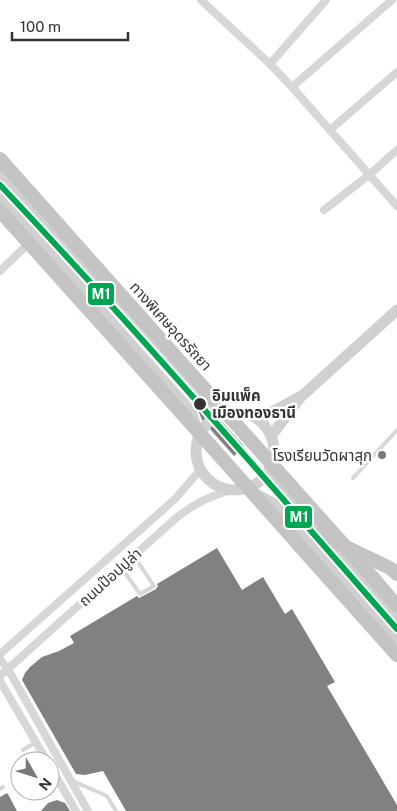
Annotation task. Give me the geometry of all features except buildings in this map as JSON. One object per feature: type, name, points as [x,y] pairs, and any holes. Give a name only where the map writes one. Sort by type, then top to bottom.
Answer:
[{"type":"highway","name":"ทางพิเศษอุดรรัถยา","points":[[0,159],[376,580],[397,606]]},
{"type":"highway","points":[[0,211],[397,655]]},
{"type":"highway","points":[[319,534],[390,568],[397,574]]},
{"type":"highway","points":[[376,580],[397,597]]},
{"type":"highway","points":[[379,635],[397,668]]},
{"type":"main road","points":[[0,172],[53,234],[201,398],[226,413]]},
{"type":"main road","points":[[0,197],[186,406],[196,422],[199,436]]},
{"type":"main road","points":[[272,436],[303,394],[397,310]]},
{"type":"main road","points":[[259,419],[303,394]]},
{"type":"main road","points":[[237,412],[259,419],[272,436],[275,452],[272,467],[262,481],[248,489],[238,491],[216,487],[207,480],[200,470],[196,453],[199,436],[205,426],[214,418],[226,413],[237,412]]},
{"type":"main road","points":[[272,467],[290,500],[397,622]]},
{"type":"main road","points":[[248,489],[275,504],[286,513],[397,642]]},
{"type":"street","points":[[201,0],[270,64],[397,206]]},
{"type":"street","points":[[270,64],[326,0]]},
{"type":"street","points":[[292,88],[392,0]]},
{"type":"street","points":[[330,130],[397,72]]},
{"type":"street","points":[[324,210],[369,175],[397,150]]},
{"type":"street","points":[[0,271],[29,243]]},
{"type":"street","name":"ถนนป๊อปปูล่า","points":[[0,654],[174,499],[200,470]]},
{"type":"street","name":"ถนนป๊อปปูล่า","points":[[0,676],[176,518],[205,498],[228,490]]},
{"type":"street","points":[[0,659],[8,669],[88,811]]},
{"type":"street","points":[[0,681],[41,751]]},
{"type":"street","points":[[60,783],[76,811]]},
{"type":"lane","points":[[353,478],[397,430]]},
{"type":"lane","points":[[121,567],[140,594],[154,586],[134,556]]},
{"type":"lane","points":[[23,750],[36,742]]},
{"type":"lane","points":[[71,780],[107,796],[116,811]]},
{"type":"transit line","name":"M1","points":[[0,185],[151,349],[397,629]]},
{"type":"place","name":"อิมแพ็ค เมืองทองธานี","points":[[200,404]]},
{"type":"place","name":"โรงเรียนวัดผาสุก","points":[[382,455]]}]
